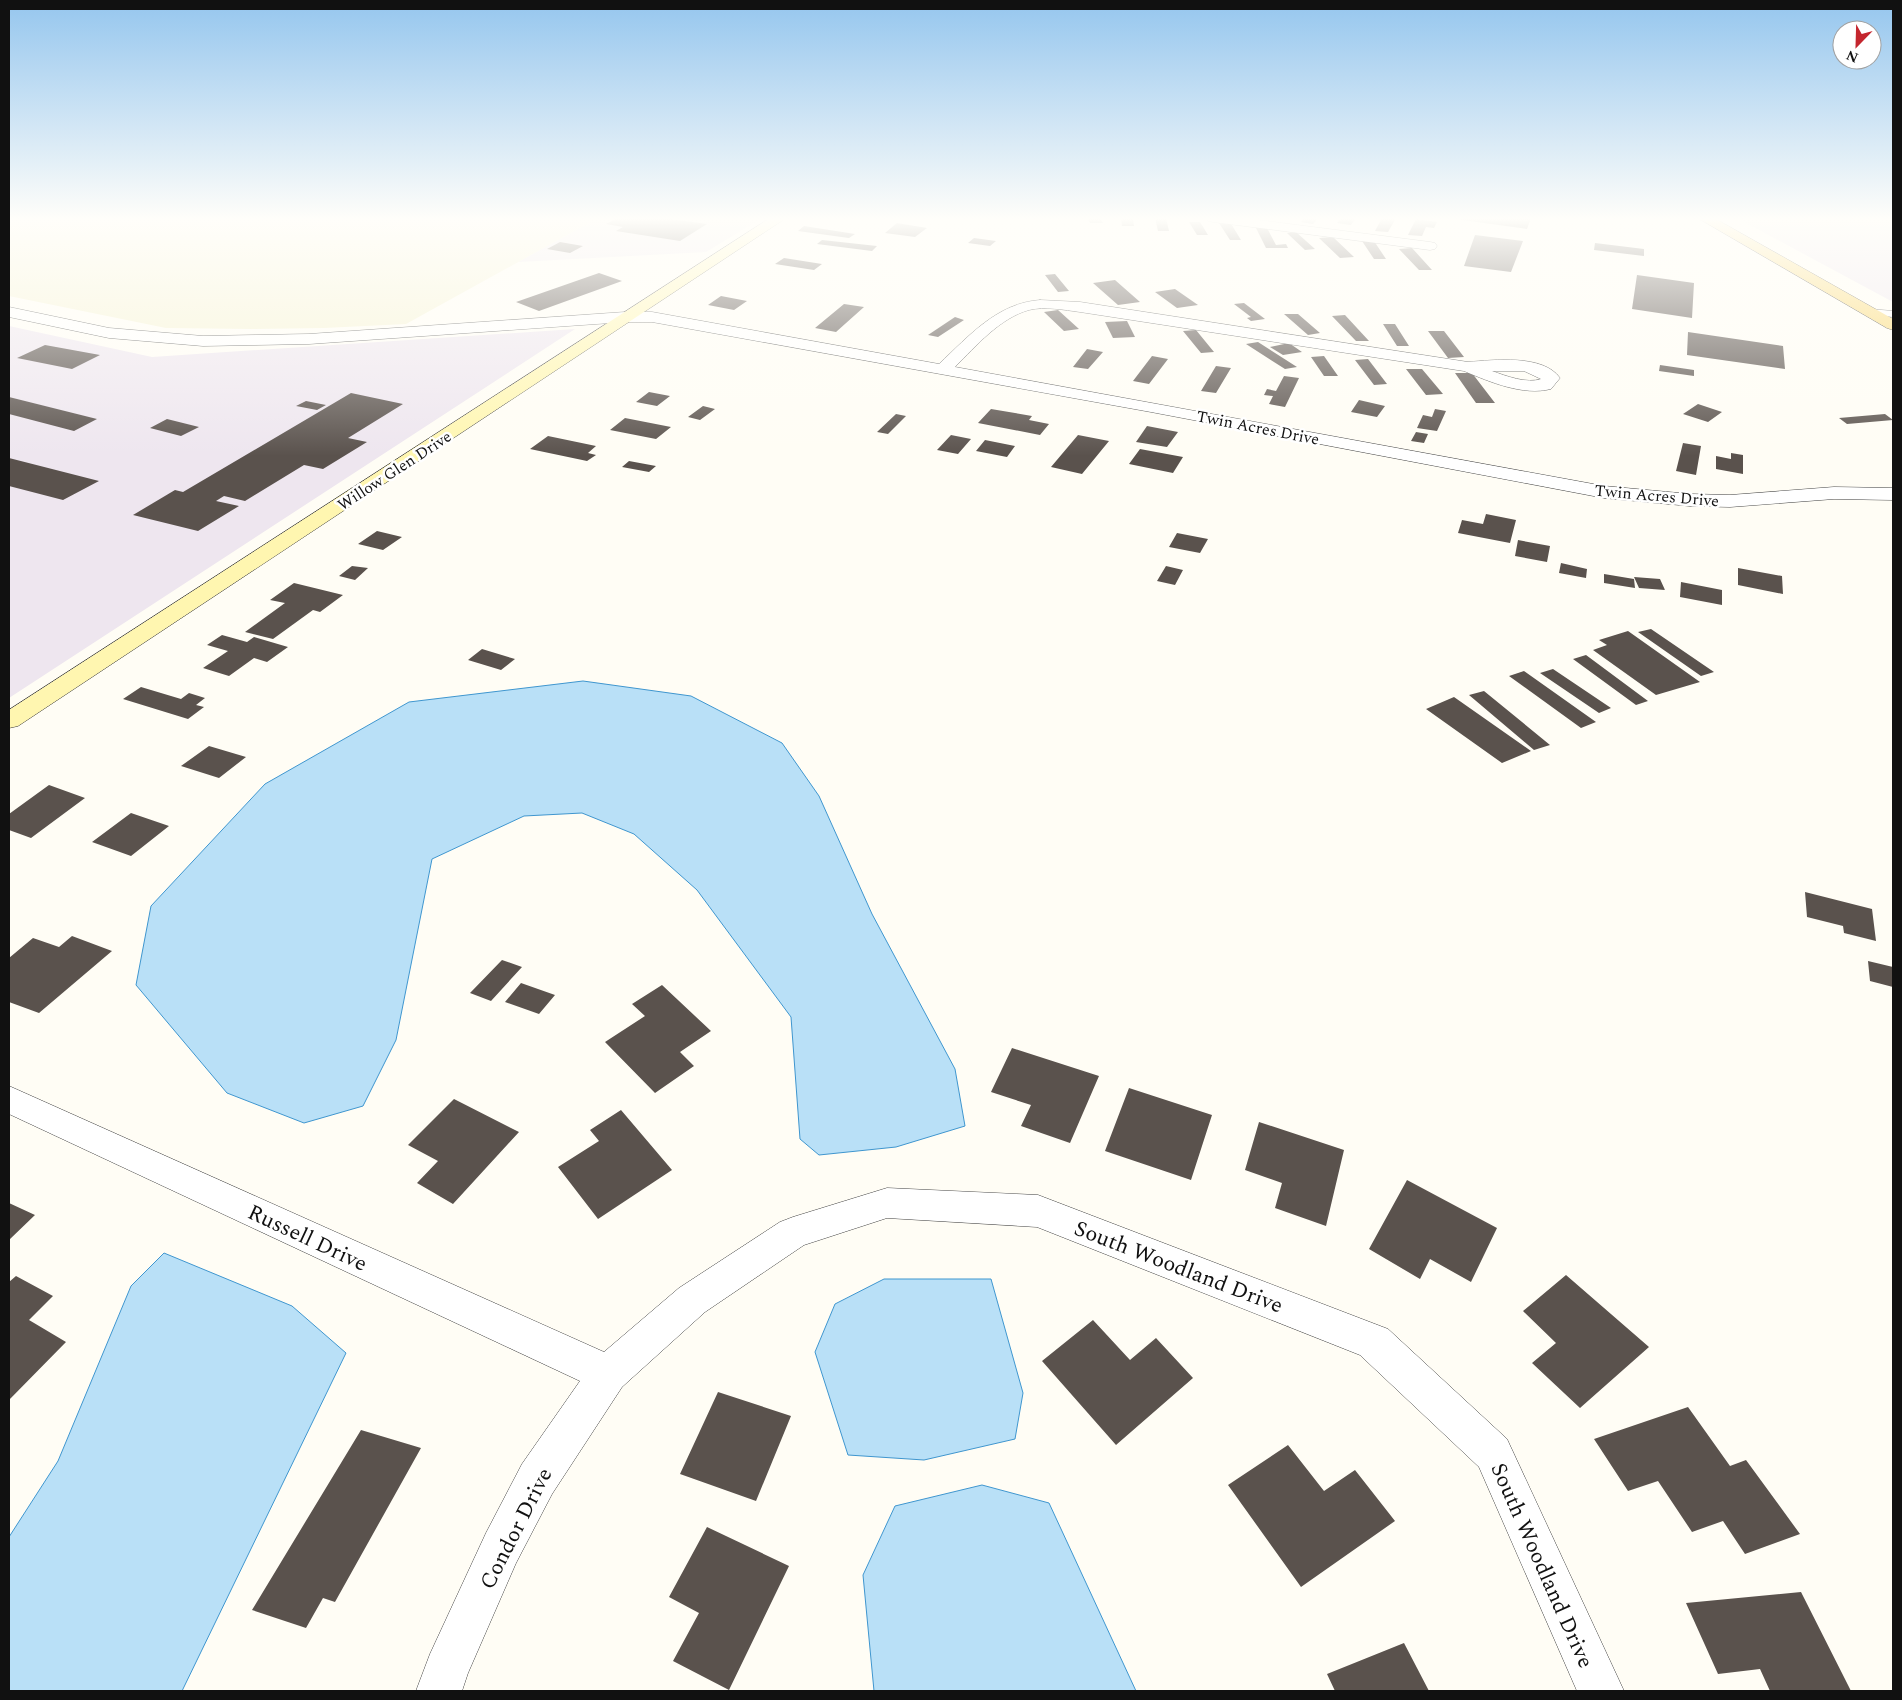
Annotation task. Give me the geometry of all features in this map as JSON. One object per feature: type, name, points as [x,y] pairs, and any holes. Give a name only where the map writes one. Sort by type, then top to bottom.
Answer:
[{"type":"main road","name":"Willow Glen Drive","points":[[9,721],[514,392],[655,297]]},
{"type":"main road","points":[[1844,297],[1893,325]]},
{"type":"street","points":[[943,369],[1006,314],[1025,306],[1045,304],[1080,307],[1468,367]]},
{"type":"street","name":"Twin Acres Drive","points":[[9,312],[109,333],[202,341],[309,339],[625,317],[652,317],[1604,492],[1690,500],[1730,501],[1834,493],[1893,494]]},
{"type":"street","name":"Russell Drive","points":[[9,1099],[608,1374]]},
{"type":"street","name":"South Woodland Drive","points":[[608,1374],[692,1300],[793,1233],[887,1203],[1038,1211],[1374,1342],[1493,1454],[1582,1654],[1601,1691]]},
{"type":"street","name":"Condor Drive","points":[[439,1691],[446,1670],[501,1548],[537,1479],[608,1374]]},
{"type":"lane","points":[[1870,312],[1893,314]]},
{"type":"shaded area","points":[[16,297],[454,297],[406,324],[324,328],[166,328]]},
{"type":"shaded area","points":[[1884,297],[1893,297],[1893,302]]},
{"type":"shaded area","points":[[9,326],[152,357],[575,329],[9,698]]},
{"type":"water","points":[[583,681],[691,696],[782,743],[819,796],[872,914],[955,1069],[965,1126],[896,1147],[819,1155],[800,1139],[791,1017],[697,890],[634,834],[582,813],[524,816],[432,859],[396,1040],[363,1106],[304,1123],[227,1093],[136,985],[151,906],[265,784],[409,702]]},
{"type":"water","points":[[164,1253],[292,1306],[346,1353],[182,1691],[9,1691],[9,1537],[58,1461],[131,1286]]},
{"type":"water","points":[[884,1279],[991,1279],[1023,1393],[1015,1439],[924,1460],[848,1455],[815,1352],[835,1304]]},
{"type":"water","points":[[982,1485],[1049,1503],[1136,1691],[874,1691],[863,1575],[895,1506]]},
{"type":"building","points":[[529,297],[577,297],[539,311],[516,302]]},
{"type":"building","points":[[719,297],[747,301],[734,310],[708,305]]},
{"type":"building","points":[[1109,297],[1135,297],[1140,302],[1118,305]]},
{"type":"building","points":[[1162,297],[1187,297],[1198,305],[1177,308]]},
{"type":"building","points":[[1634,297],[1693,297],[1692,318],[1632,309]]},
{"type":"building","points":[[1244,303],[1265,319],[1251,321],[1247,318],[1251,317],[1234,304]]},
{"type":"building","points":[[844,304],[864,307],[836,332],[815,328]]},
{"type":"building","points":[[1058,310],[1079,329],[1064,331],[1044,312]]},
{"type":"building","points":[[1284,314],[1298,314],[1320,333],[1308,335]]},
{"type":"building","points":[[1345,315],[1369,341],[1356,341],[1332,316]]},
{"type":"building","points":[[955,317],[964,320],[938,337],[928,335]]},
{"type":"building","points":[[1127,321],[1135,337],[1113,338],[1105,322]]},
{"type":"building","points":[[1383,324],[1395,324],[1409,346],[1397,346]]},
{"type":"building","points":[[1196,330],[1214,352],[1201,353],[1183,331]]},
{"type":"building","points":[[1428,331],[1444,331],[1464,357],[1448,358]]},
{"type":"building","points":[[1688,332],[1783,346],[1785,369],[1687,355]]},
{"type":"building","points":[[1258,342],[1297,367],[1285,369],[1246,344]]},
{"type":"building","points":[[1289,343],[1302,352],[1283,355],[1270,347]]},
{"type":"building","points":[[45,345],[100,355],[72,369],[17,358]]},
{"type":"building","points":[[1087,349],[1103,352],[1088,369],[1073,367]]},
{"type":"building","points":[[1152,356],[1168,359],[1149,384],[1133,381]]},
{"type":"building","points":[[1324,356],[1338,376],[1324,376],[1311,357]]},
{"type":"building","points":[[1368,359],[1387,384],[1374,385],[1355,360]]},
{"type":"building","points":[[1660,365],[1694,370],[1694,376],[1659,371]]},
{"type":"building","points":[[1216,366],[1231,368],[1216,393],[1201,391]]},
{"type":"building","points":[[1406,369],[1422,369],[1443,394],[1426,395]]},
{"type":"building","points":[[1455,373],[1472,373],[1495,403],[1476,403]]},
{"type":"building","points":[[1284,376],[1299,378],[1285,407],[1269,404],[1273,396],[1264,395],[1267,389],[1276,391]]},
{"type":"building","points":[[649,392],[670,396],[657,406],[636,402]]},
{"type":"building","points":[[351,393],[403,404],[348,438],[367,442],[323,469],[304,465],[245,501],[224,496],[216,501],[239,506],[198,531],[133,515],[175,490],[183,492]]},
{"type":"building","points":[[9,397],[97,419],[74,431],[9,414]]},
{"type":"building","points":[[1359,400],[1385,406],[1377,417],[1351,412]]},
{"type":"building","points":[[306,401],[326,405],[317,410],[296,406]]},
{"type":"building","points":[[1698,404],[1722,412],[1708,422],[1683,414]]},
{"type":"building","points":[[703,406],[715,409],[700,420],[688,417]]},
{"type":"building","points":[[991,409],[1032,416],[1029,420],[1049,424],[1040,435],[978,423]]},
{"type":"building","points":[[1435,409],[1446,411],[1437,431],[1417,428],[1423,415],[1432,417]]},
{"type":"building","points":[[896,414],[906,416],[888,434],[877,432]]},
{"type":"building","points":[[1885,414],[1893,420],[1847,424],[1839,418]]},
{"type":"building","points":[[625,418],[671,427],[656,439],[610,430]]},
{"type":"building","points":[[167,419],[199,427],[181,436],[150,428]]},
{"type":"building","points":[[1147,426],[1178,432],[1167,447],[1136,442]]},
{"type":"building","points":[[1416,432],[1428,434],[1424,443],[1411,441]]},
{"type":"building","points":[[951,435],[971,439],[958,454],[937,450]]},
{"type":"building","points":[[1078,435],[1109,441],[1082,474],[1051,467]]},
{"type":"building","points":[[548,436],[596,446],[588,453],[596,455],[587,461],[530,449]]},
{"type":"building","points":[[985,440],[1015,446],[1007,457],[976,451]]},
{"type":"building","points":[[1683,443],[1701,446],[1696,475],[1676,471]]},
{"type":"building","points":[[1140,449],[1183,457],[1173,473],[1129,464]]},
{"type":"building","points":[[1731,453],[1743,455],[1743,474],[1716,469],[1716,456],[1731,459]]},
{"type":"building","points":[[9,458],[99,481],[63,500],[9,486]]},
{"type":"building","points":[[629,461],[656,466],[649,472],[622,467]]},
{"type":"building","points":[[1486,514],[1516,520],[1510,543],[1458,533],[1462,520],[1483,524]]},
{"type":"building","points":[[377,531],[402,537],[383,550],[358,544]]},
{"type":"building","points":[[1177,533],[1208,539],[1200,553],[1169,547]]},
{"type":"building","points":[[1518,540],[1550,546],[1547,562],[1515,556]]},
{"type":"building","points":[[1561,563],[1587,569],[1586,578],[1559,573]]},
{"type":"building","points":[[352,566],[368,568],[355,580],[339,576]]},
{"type":"building","points":[[1166,566],[1183,570],[1175,585],[1157,581]]},
{"type":"building","points":[[1738,568],[1782,576],[1783,594],[1738,585]]},
{"type":"building","points":[[1604,574],[1634,579],[1635,588],[1604,583]]},
{"type":"building","points":[[1634,577],[1660,579],[1665,590],[1639,588]]},
{"type":"building","points":[[1681,582],[1722,590],[1722,605],[1680,597]]},
{"type":"building","points":[[294,583],[343,595],[320,612],[313,610],[273,639],[245,632],[285,603],[270,600]]},
{"type":"building","points":[[1651,629],[1714,672],[1701,676],[1638,632]]},
{"type":"building","points":[[1628,631],[1700,682],[1656,695],[1593,650],[1607,645],[1599,640]]},
{"type":"building","points":[[222,635],[247,642],[254,637],[288,647],[267,662],[254,658],[229,676],[203,668],[228,651],[207,645]]},
{"type":"building","points":[[482,649],[515,659],[501,670],[468,660]]},
{"type":"building","points":[[1586,655],[1648,701],[1636,705],[1573,659]]},
{"type":"building","points":[[1553,669],[1611,708],[1599,713],[1540,673]]},
{"type":"building","points":[[1524,671],[1596,722],[1581,728],[1509,676]]},
{"type":"building","points":[[141,687],[181,699],[189,693],[205,698],[196,705],[204,707],[188,719],[123,699]]},
{"type":"building","points":[[1484,691],[1550,745],[1534,750],[1469,695]]},
{"type":"building","points":[[1454,697],[1531,751],[1502,763],[1426,709]]},
{"type":"building","points":[[209,746],[246,757],[219,778],[181,766]]},
{"type":"building","points":[[49,785],[85,798],[31,838],[9,830],[9,814]]},
{"type":"building","points":[[131,813],[169,826],[131,856],[92,842]]},
{"type":"building","points":[[1805,892],[1872,909],[1876,941],[1844,933],[1843,926],[1807,917]]},
{"type":"building","points":[[72,936],[112,951],[39,1013],[9,1002],[9,958],[33,938],[59,947]]},
{"type":"building","points":[[502,960],[522,967],[491,1001],[470,993]]},
{"type":"building","points":[[1868,961],[1893,967],[1893,987],[1870,981]]},
{"type":"building","points":[[521,983],[555,995],[539,1014],[505,1002]]},
{"type":"building","points":[[662,985],[711,1031],[680,1052],[694,1066],[655,1093],[605,1042],[645,1016],[632,1004]]},
{"type":"building","points":[[1012,1048],[1099,1076],[1070,1143],[1021,1126],[1031,1105],[991,1092]]},
{"type":"building","points":[[1129,1088],[1212,1115],[1191,1180],[1105,1151]]},
{"type":"building","points":[[454,1099],[519,1132],[453,1204],[417,1183],[438,1161],[408,1145]]},
{"type":"building","points":[[621,1110],[672,1170],[598,1219],[558,1167],[599,1141],[590,1130]]},
{"type":"building","points":[[1259,1122],[1344,1150],[1326,1226],[1275,1208],[1282,1183],[1245,1170]]},
{"type":"building","points":[[1407,1180],[1497,1228],[1471,1282],[1430,1259],[1420,1279],[1369,1249]]},
{"type":"building","points":[[9,1203],[35,1215],[9,1240]]},
{"type":"building","points":[[1566,1275],[1649,1347],[1580,1408],[1532,1363],[1556,1343],[1523,1311]]},
{"type":"building","points":[[16,1276],[53,1296],[29,1320],[66,1342],[9,1400],[9,1282]]},
{"type":"building","points":[[1093,1320],[1130,1360],[1156,1338],[1193,1378],[1116,1445],[1042,1361]]},
{"type":"building","points":[[718,1392],[791,1416],[756,1501],[680,1474]]},
{"type":"building","points":[[1688,1407],[1730,1466],[1746,1460],[1800,1534],[1745,1554],[1723,1521],[1692,1532],[1658,1481],[1628,1491],[1594,1439]]},
{"type":"building","points":[[361,1430],[421,1448],[335,1602],[323,1598],[306,1628],[252,1610]]},
{"type":"building","points":[[1288,1445],[1324,1491],[1355,1470],[1395,1521],[1301,1587],[1228,1485]]},
{"type":"building","points":[[707,1527],[789,1566],[729,1690],[673,1661],[699,1613],[669,1597]]},
{"type":"building","points":[[1801,1592],[1851,1691],[1770,1691],[1760,1669],[1718,1674],[1686,1603]]},
{"type":"building","points":[[1404,1643],[1429,1691],[1335,1691],[1327,1674]]}]
